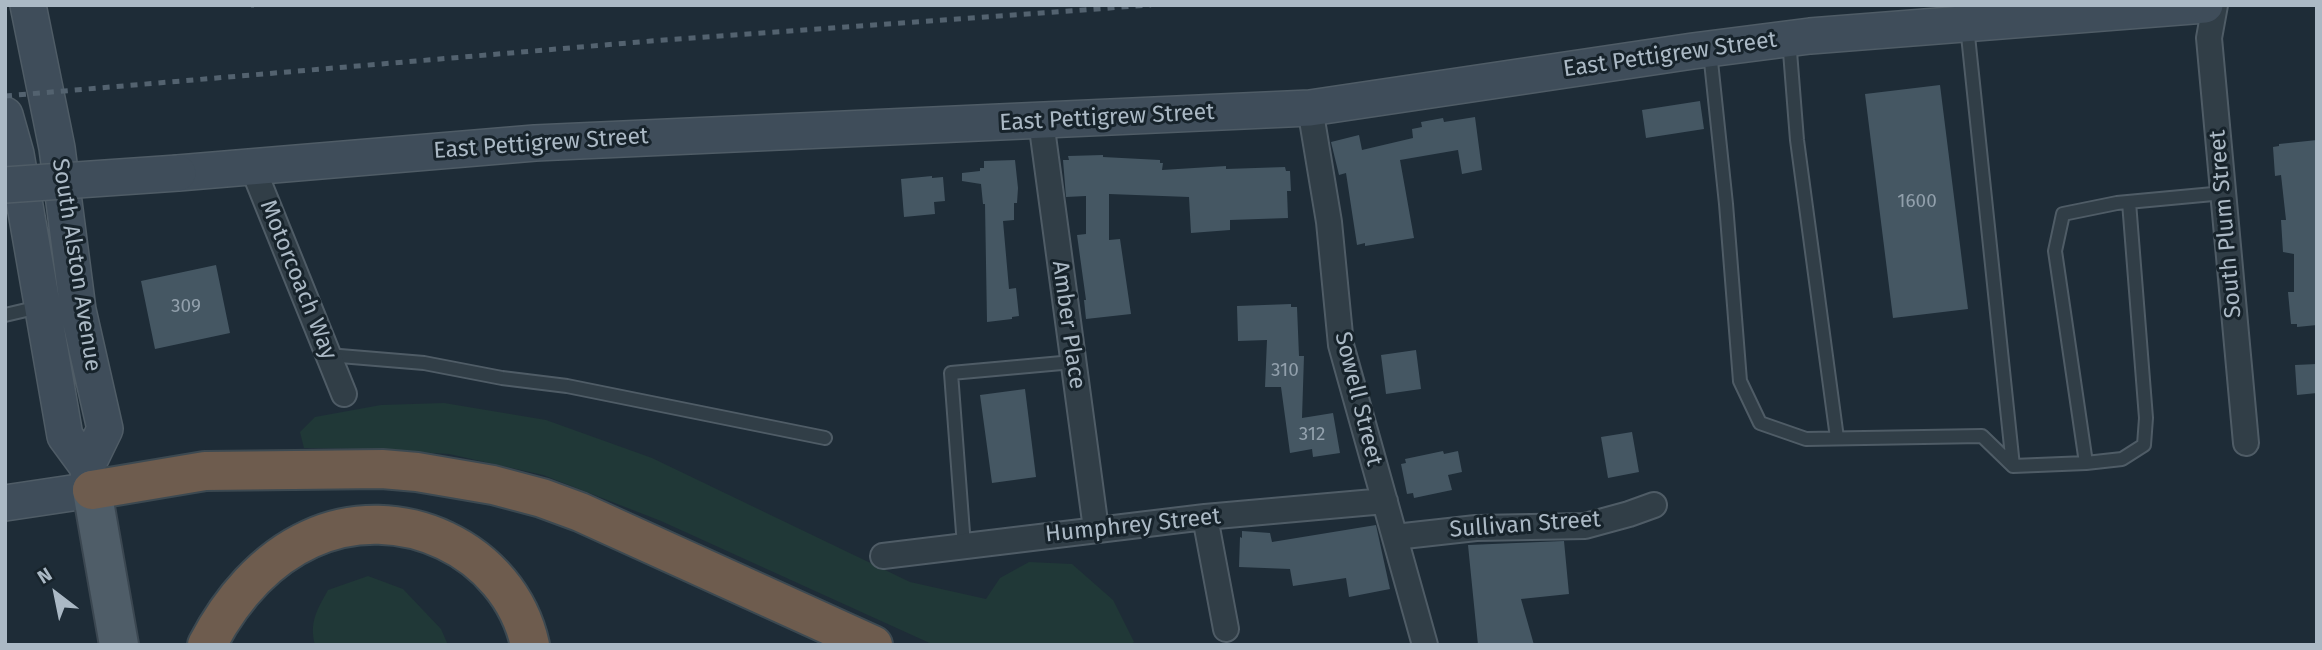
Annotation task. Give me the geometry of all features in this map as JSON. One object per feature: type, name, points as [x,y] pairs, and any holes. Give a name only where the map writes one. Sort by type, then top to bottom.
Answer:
[{"type":"highway","points":[[90,478],[233,469],[382,469],[483,483],[542,498],[580,512],[873,645]]},
{"type":"highway","points":[[207,645],[236,599],[287,551],[311,538],[339,529],[370,524],[391,524],[425,531],[455,545],[484,564],[517,609],[530,645]]},
{"type":"main road","points":[[90,478],[119,645]]},
{"type":"street","name":"South Alston Avenue","points":[[28,5],[57,148],[78,310],[105,429],[90,478]]},
{"type":"street","name":"East Pettigrew Street","points":[[5,186],[549,142],[1310,108],[1789,39],[2205,5]]},
{"type":"street","name":"South Plum Street","points":[[2215,5],[2209,37],[2246,443]]},
{"type":"street","name":"Sowell Street","points":[[1310,108],[1329,222],[1341,345],[1425,645]]},
{"type":"street","points":[[5,115],[16,155],[65,436],[90,478],[5,503]]},
{"type":"street","name":"Amber Place","points":[[1041,121],[1096,529]]},
{"type":"street","name":"Motorcoach Way","points":[[252,166],[344,394]]},
{"type":"street","name":"Humphrey Street","points":[[883,556],[1096,529],[1385,500]]},
{"type":"street","name":"Sullivan Street","points":[[1395,537],[1476,527],[1585,526],[1654,505]]},
{"type":"street","points":[[1205,517],[1226,629]]},
{"type":"lane","points":[[1966,23],[2013,466]]},
{"type":"lane","points":[[1789,39],[1797,139],[1837,438]]},
{"type":"lane","points":[[1710,49],[1740,381],[1760,423],[1806,439],[1982,436],[2013,466],[2122,459],[2144,445],[2146,418],[2129,202]]},
{"type":"lane","points":[[2086,463],[2055,251],[2063,214],[2129,202],[2224,193]]},
{"type":"lane","points":[[5,315],[42,307]]},
{"type":"lane","points":[[328,355],[424,363],[502,378],[567,386],[825,438]]},
{"type":"lane","points":[[964,546],[951,373],[1073,362]]},
{"type":"green space","points":[[444,403],[546,420],[652,458],[910,582],[986,599],[1000,578],[1029,562],[1072,564],[1113,600],[1134,642],[1130,645],[934,645],[661,521],[543,475],[449,454],[304,448],[300,432],[315,417],[381,405]]},
{"type":"green space","points":[[368,576],[403,589],[441,629],[448,645],[315,645],[313,630],[317,610],[328,590]]},
{"type":"building","points":[[1940,85],[1968,309],[1893,318],[1865,94]]},
{"type":"building","points":[[1700,101],[1704,129],[1646,138],[1642,110]]},
{"type":"building","points":[[1475,117],[1482,170],[1462,174],[1458,150],[1400,160],[1414,238],[1357,245],[1346,173],[1339,175],[1331,142],[1359,135],[1362,150],[1413,138],[1412,129],[1422,127],[1421,122],[1443,118],[1444,122]]},
{"type":"building","points":[[2317,140],[2317,325],[2297,327],[2297,324],[2291,324],[2288,292],[2294,292],[2294,254],[2283,252],[2281,220],[2286,220],[2281,175],[2275,176],[2273,147]]},
{"type":"building","points":[[1103,155],[1160,160],[1160,163],[1163,163],[1162,170],[1226,166],[1226,169],[1285,167],[1286,171],[1290,171],[1291,191],[1287,191],[1288,218],[1230,220],[1230,230],[1191,233],[1189,197],[1109,194],[1109,240],[1120,239],[1131,314],[1086,319],[1077,235],[1086,234],[1086,196],[1066,197],[1063,160],[1069,160],[1068,156]]},
{"type":"building","points":[[1015,160],[1018,188],[1017,203],[1014,203],[1014,220],[1003,221],[1009,289],[1016,288],[1019,316],[987,322],[985,204],[981,184],[962,181],[962,173],[980,171],[980,168],[984,168],[984,161]]},
{"type":"building","points":[[943,177],[945,201],[934,202],[935,214],[904,217],[901,179]]},
{"type":"building","points":[[216,265],[230,333],[155,349],[141,281]]},
{"type":"building","points":[[1291,304],[1291,307],[1297,307],[1299,356],[1304,356],[1302,418],[1333,413],[1340,453],[1313,457],[1312,449],[1290,453],[1281,387],[1265,387],[1267,340],[1238,341],[1237,306]]},
{"type":"building","points":[[1416,350],[1421,389],[1386,394],[1381,355]]},
{"type":"building","points":[[2317,364],[2317,393],[2297,395],[2295,365]]},
{"type":"building","points":[[1025,389],[1036,477],[992,483],[980,395]]},
{"type":"building","points":[[1632,432],[1639,472],[1608,478],[1601,437]]},
{"type":"building","points":[[1443,451],[1444,454],[1458,451],[1462,472],[1448,475],[1452,490],[1414,498],[1413,493],[1407,494],[1401,464],[1406,463],[1405,459]]},
{"type":"building","points":[[1376,525],[1390,589],[1349,597],[1346,578],[1293,586],[1290,569],[1239,567],[1242,531],[1270,533],[1272,542]]},
{"type":"building","points":[[1564,541],[1569,594],[1521,599],[1534,645],[1478,645],[1468,545]]},
{"type":"railway","points":[[5,96],[651,41],[1151,5]]}]
